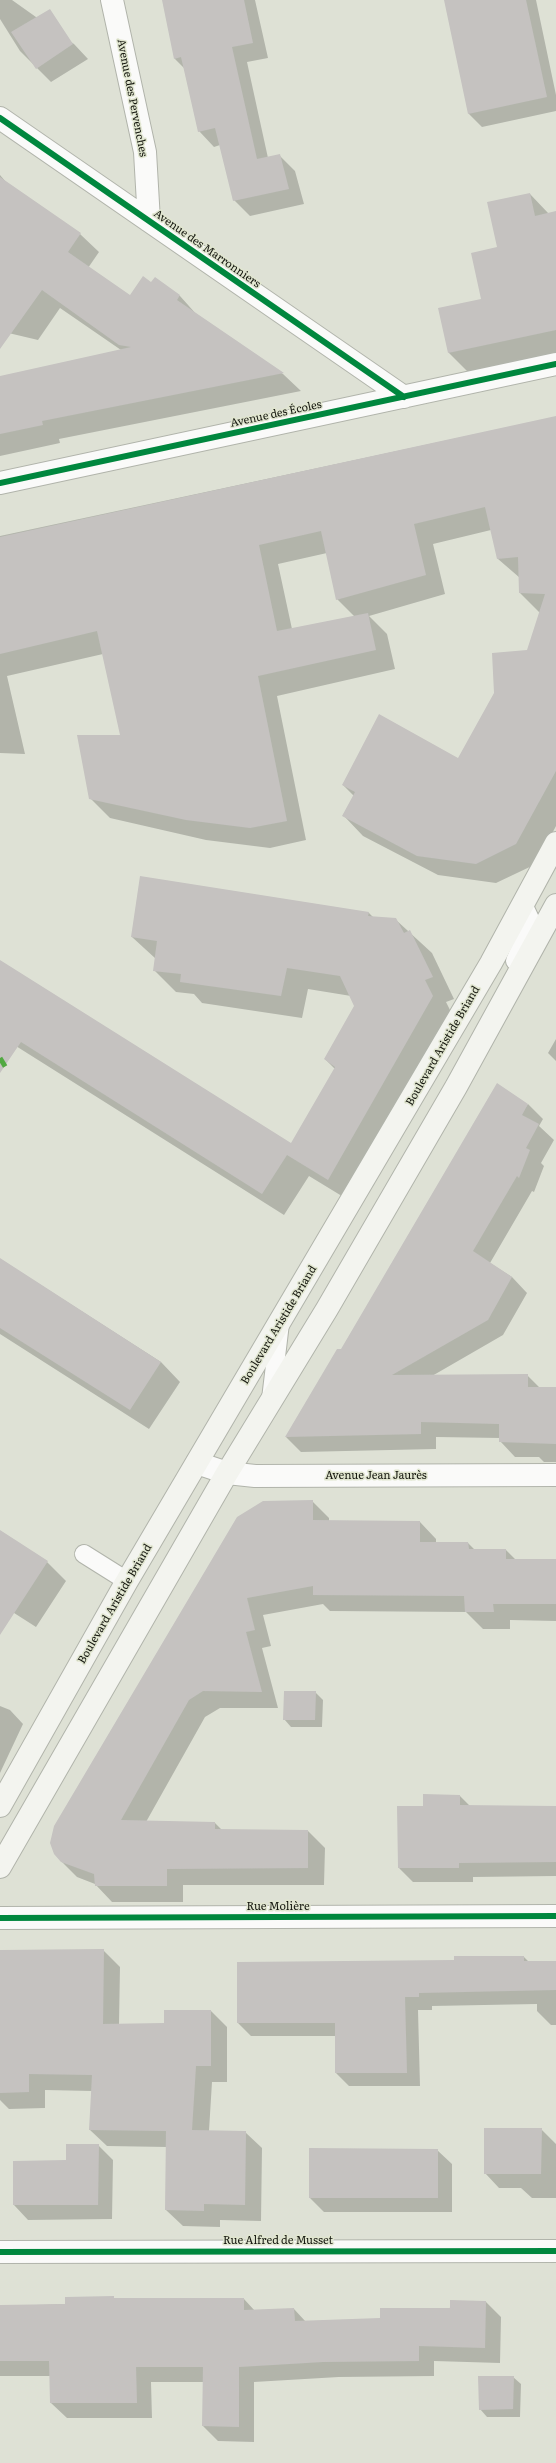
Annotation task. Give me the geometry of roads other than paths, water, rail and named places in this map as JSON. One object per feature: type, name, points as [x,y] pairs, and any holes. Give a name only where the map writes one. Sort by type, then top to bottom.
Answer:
[{"type":"main road","name":"Boulevard Aristide Briand","points":[[0,1806],[127,1581],[281,1322],[479,983],[556,844]]},
{"type":"main road","points":[[0,1867],[227,1473],[327,1309],[456,1087],[556,905]]},
{"type":"street","name":"Avenue des Pervenches","points":[[112,0],[144,152],[149,221]]},
{"type":"street","name":"Avenue des Marronniers","points":[[0,118],[404,397]]},
{"type":"street","name":"Avenue des Écoles","points":[[0,483],[556,364]]},
{"type":"street","name":"Avenue Jean Jaurès","points":[[197,1463],[227,1473],[254,1476],[556,1475]]},
{"type":"street","name":"Rue Molière","points":[[0,1918],[556,1916]]},
{"type":"street","name":"Rue Alfred de Musset","points":[[0,2252],[556,2251]]},
{"type":"lane","points":[[456,1087],[524,940],[530,919],[523,904]]},
{"type":"lane","points":[[271,1400],[281,1322]]},
{"type":"lane","points":[[84,1554],[127,1581]]}]
